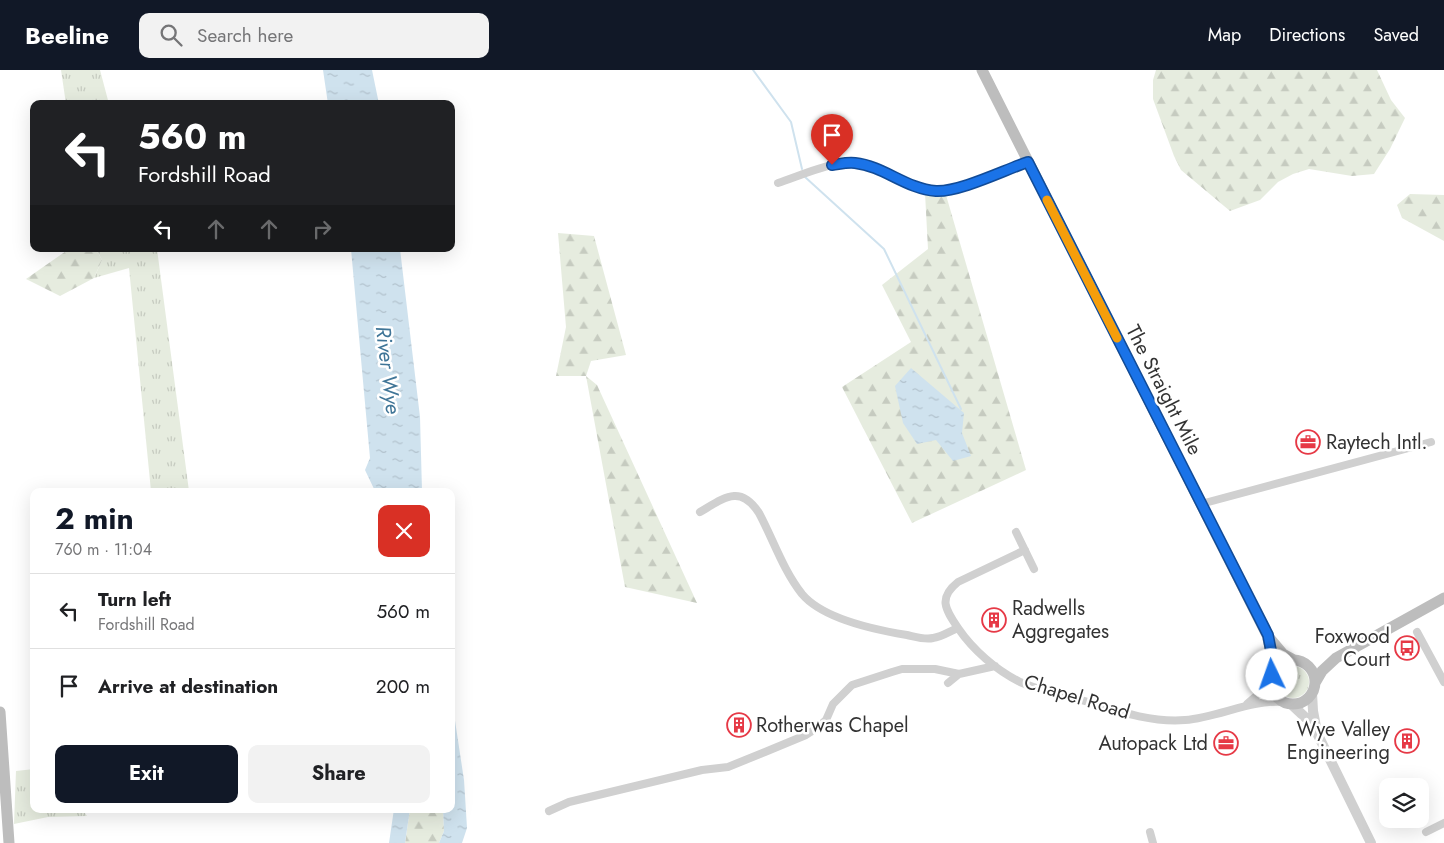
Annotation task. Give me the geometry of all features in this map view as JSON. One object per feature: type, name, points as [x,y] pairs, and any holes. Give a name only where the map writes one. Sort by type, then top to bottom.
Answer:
[{"type":"main road","name":"The Straight Mile","points":[[982,70],[1268,635],[1278,650],[1299,662]]},
{"type":"main road","points":[[1336,658],[1317,663],[1283,663],[1274,670],[1272,677],[1273,692],[1277,697],[1288,703],[1305,700],[1322,670],[1336,658],[1444,598]]},
{"type":"main road","name":"The Straight Mile","points":[[1268,635],[1272,656],[1272,677]]},
{"type":"main road","points":[[1299,662],[1312,673],[1313,688]]},
{"type":"main road","points":[[0,712],[9,843]]},
{"type":"street","points":[[778,183],[832,165],[856,163],[886,173],[908,184],[936,191],[954,189],[1028,162]]},
{"type":"street","points":[[1201,504],[1431,442]]},
{"type":"street","points":[[700,512],[733,496],[741,496],[753,503],[760,513],[794,582],[803,595],[815,605],[828,612],[872,628],[925,639],[935,638],[958,628]]},
{"type":"street","points":[[1016,532],[1034,570]]},
{"type":"street","name":"Chapel Road","points":[[1025,550],[958,582],[948,590],[946,596],[946,604],[950,616],[968,641],[995,666],[1020,682],[1134,715],[1167,720],[1203,718],[1244,706],[1275,701],[1288,703]]},
{"type":"street","points":[[1417,632],[1441,671],[1444,682]]},
{"type":"street","points":[[549,811],[569,802],[694,772],[728,767],[806,735],[826,720],[833,704],[852,685],[902,669],[935,669],[959,674],[995,666]]},
{"type":"street","points":[[948,683],[959,674]]},
{"type":"street","name":"Chapel Road","points":[[1244,706],[1257,696],[1272,677]]},
{"type":"street","points":[[1313,688],[1312,711],[1318,735]]},
{"type":"street","points":[[1288,703],[1307,718],[1318,735],[1371,843]]},
{"type":"street","points":[[1426,832],[1444,823]]},
{"type":"street","points":[[1150,832],[1153,843]]},
{"type":"green space","points":[[61,70],[100,70],[108,100],[65,100]]},
{"type":"green space","points":[[1156,70],[1377,70],[1391,100],[1405,118],[1390,149],[1374,174],[1352,176],[1309,169],[1293,174],[1278,182],[1260,200],[1230,211],[1181,170],[1153,99],[1153,80]]},
{"type":"green space","points":[[925,193],[946,195],[1026,470],[912,523],[842,387],[911,342],[882,285],[928,249]]},
{"type":"green space","points":[[1410,194],[1444,195],[1444,241],[1402,218],[1397,205]]},
{"type":"green space","points":[[558,233],[594,236],[626,355],[591,361],[586,376],[556,376],[566,327]]},
{"type":"green space","points":[[65,252],[98,252],[102,260],[94,278],[60,296],[26,279]]},
{"type":"green space","points":[[98,252],[157,252],[189,488],[151,488],[129,268],[94,278],[102,260]]},
{"type":"green space","points":[[586,376],[597,385],[697,603],[625,587]]},
{"type":"green space","points":[[1293,666],[1299,667],[1304,671],[1308,676],[1308,688],[1304,693],[1299,697],[1293,698],[1287,697],[1282,693],[1278,688],[1277,682],[1278,676],[1282,671],[1287,667]]},
{"type":"green space","points":[[30,769],[30,813],[85,813],[87,816],[48,817],[14,824],[16,771]]},
{"type":"green space","points":[[409,813],[443,813],[444,831],[439,843],[405,843]]},
{"type":"water","points":[[323,70],[372,70],[378,100],[327,100]]},
{"type":"water","name":"River Wye","points":[[351,252],[400,252],[420,417],[422,488],[374,488],[365,470],[370,458]]},
{"type":"water","points":[[911,368],[964,413],[962,433],[971,456],[953,461],[936,440],[917,444],[903,423],[895,386]]},
{"type":"water","points":[[455,721],[464,780],[467,828],[462,843],[439,843],[444,831],[443,813],[455,813]]},
{"type":"water","points":[[393,813],[409,813],[405,843],[389,843]]},
{"type":"waterway","points":[[753,70],[791,122],[802,169]]},
{"type":"waterway","points":[[805,177],[884,249],[961,409]]},
{"type":"slow traffic","points":[[1047,200],[1117,338]]},
{"type":"place","name":"Raytech Intl.","points":[[1308,442]]},
{"type":"place","name":"Radwells Aggregates","points":[[994,620]]},
{"type":"place","name":"Foxwood Court","points":[[1407,648]]},
{"type":"place","name":"Rotherwas Chapel","points":[[739,725]]},
{"type":"place","name":"Wye Valley Engineering","points":[[1407,741]]},
{"type":"place","name":"Autopack Ltd","points":[[1226,743]]},
{"type":"route","points":[[832,165],[856,163],[868,166],[908,184],[936,191],[954,189],[1028,162],[1268,635],[1272,656],[1272,675]]}]
